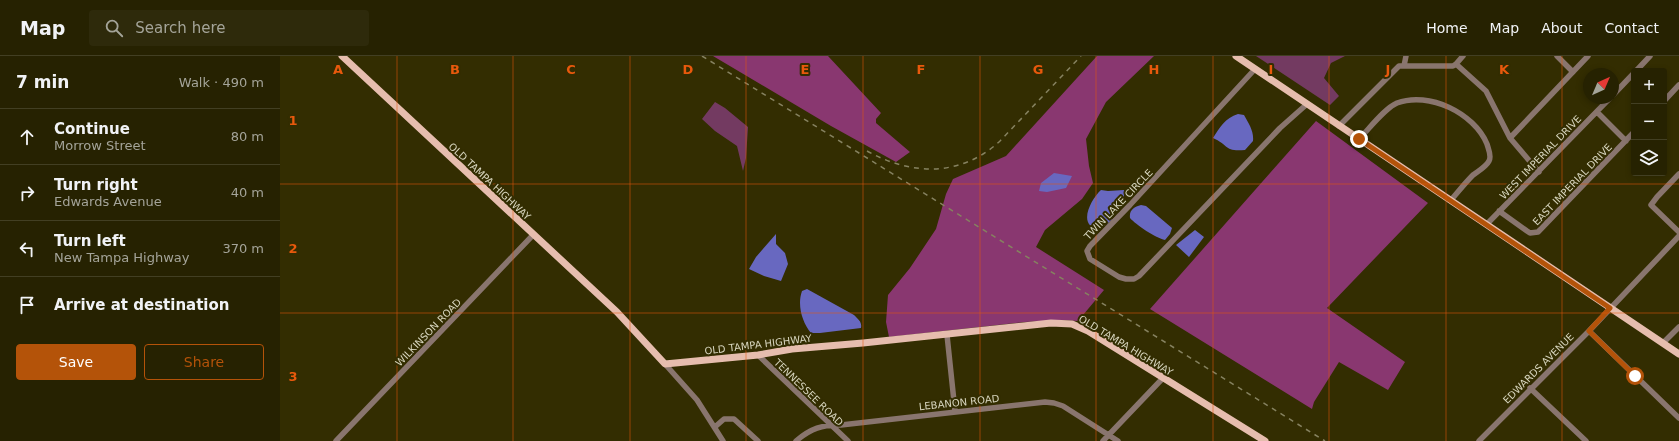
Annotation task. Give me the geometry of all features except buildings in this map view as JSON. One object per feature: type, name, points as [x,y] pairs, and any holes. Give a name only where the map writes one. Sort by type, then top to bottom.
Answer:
[{"type":"main road","name":"OLD TAMPA HIGHWAY","points":[[342,56],[617,312],[665,364],[758,355],[791,349],[1051,323],[1072,324],[1088,331],[1265,441]]},
{"type":"main road","points":[[1236,56],[1679,354]]},
{"type":"street","points":[[1404,66],[1406,56]]},
{"type":"street","points":[[1339,126],[1399,66],[1453,66],[1463,56]]},
{"type":"street","points":[[1557,56],[1573,72]]},
{"type":"street","points":[[1510,138],[1588,56]]},
{"type":"street","points":[[1639,68],[1650,56]]},
{"type":"street","points":[[1456,64],[1488,94],[1510,138],[1539,172]]},
{"type":"street","name":"TWIN LAKE CIRCLE","points":[[1256,69],[1130,206],[1090,246],[1087,251],[1090,259],[1126,279],[1134,279],[1139,276],[1280,128],[1307,104]]},
{"type":"street","points":[[1619,89],[1631,76]]},
{"type":"street","points":[[1667,98],[1679,85]]},
{"type":"street","points":[[1359,139],[1393,106],[1400,103],[1419,101],[1432,102],[1441,104],[1460,114],[1475,125],[1480,132],[1485,140],[1490,156],[1489,161],[1474,174],[1450,200]]},
{"type":"street","name":"WEST IMPERIAL DRIVE","points":[[1487,224],[1604,104]]},
{"type":"street","points":[[1597,112],[1626,141]]},
{"type":"street","name":"EAST IMPERIAL DRIVE","points":[[1499,211],[1530,233],[1538,232],[1631,135]]},
{"type":"street","points":[[1679,174],[1657,197],[1651,206],[1679,232]]},
{"type":"street","name":"WILKINSON ROAD","points":[[336,441],[533,235]]},
{"type":"street","name":"EDWARDS AVENUE","points":[[1479,441],[1530,388],[1589,331],[1679,236]]},
{"type":"street","points":[[1663,343],[1679,327]]},
{"type":"street","points":[[1589,331],[1679,418]]},
{"type":"street","points":[[947,334],[955,411]]},
{"type":"street","name":"TENNESSEE ROAD","points":[[758,355],[848,441]]},
{"type":"street","points":[[665,364],[697,400],[716,426],[723,441]]},
{"type":"street","points":[[1102,441],[1163,378]]},
{"type":"street","points":[[1530,388],[1586,441]]},
{"type":"street","name":"LEBANON ROAD","points":[[796,441],[810,431],[830,424],[1045,402],[1063,406],[1118,441]]},
{"type":"street","points":[[716,426],[724,419],[734,419],[758,441]]},
{"type":"shaded area","points":[[713,56],[828,56],[881,113],[876,119],[876,123],[910,152],[896,162],[831,126]]},
{"type":"shaded area","points":[[1097,56],[1154,56],[1106,102],[1086,139],[1089,166],[1093,183],[1082,199],[1045,230],[1036,247],[1104,290],[1078,321],[1062,320],[1025,322],[889,337],[886,322],[888,295],[910,268],[936,229],[946,194],[953,179],[1006,156]]},
{"type":"shaded area","points":[[1256,56],[1345,56],[1331,63],[1324,78],[1339,96],[1330,105]]},
{"type":"shaded area","points":[[715,102],[725,108],[748,127],[746,158],[743,171],[737,146],[715,131],[702,119]]},
{"type":"shaded area","points":[[1238,114],[1244,115],[1253,134],[1253,141],[1245,150],[1230,149],[1213,138],[1226,120]]},
{"type":"shaded area","points":[[1316,121],[1428,203],[1327,308],[1405,362],[1388,390],[1339,362],[1314,402],[1312,409],[1150,309]]},
{"type":"shaded area","points":[[1054,173],[1072,176],[1066,188],[1047,192],[1039,191],[1041,183]]},
{"type":"shaded area","points":[[1101,190],[1124,190],[1124,196],[1112,213],[1112,220],[1100,229],[1093,227],[1087,218],[1093,200]]},
{"type":"shaded area","points":[[1141,205],[1146,206],[1172,228],[1170,234],[1165,240],[1146,231],[1130,218],[1132,209]]},
{"type":"shaded area","points":[[1195,230],[1204,237],[1189,257],[1176,245]]},
{"type":"shaded area","points":[[776,234],[776,244],[785,253],[788,264],[781,281],[764,276],[749,269],[756,257]]},
{"type":"shaded area","points":[[807,289],[854,315],[861,323],[861,328],[811,333],[805,324],[800,308],[802,291]]},
{"type":"railway","points":[[702,56],[1325,441]]},
{"type":"railway","points":[[867,151],[901,165],[919,168],[936,169],[953,167],[969,161],[985,153],[1000,141],[1081,56]]},
{"type":"route","points":[[1359,139],[1610,308],[1589,331],[1635,376]]}]
